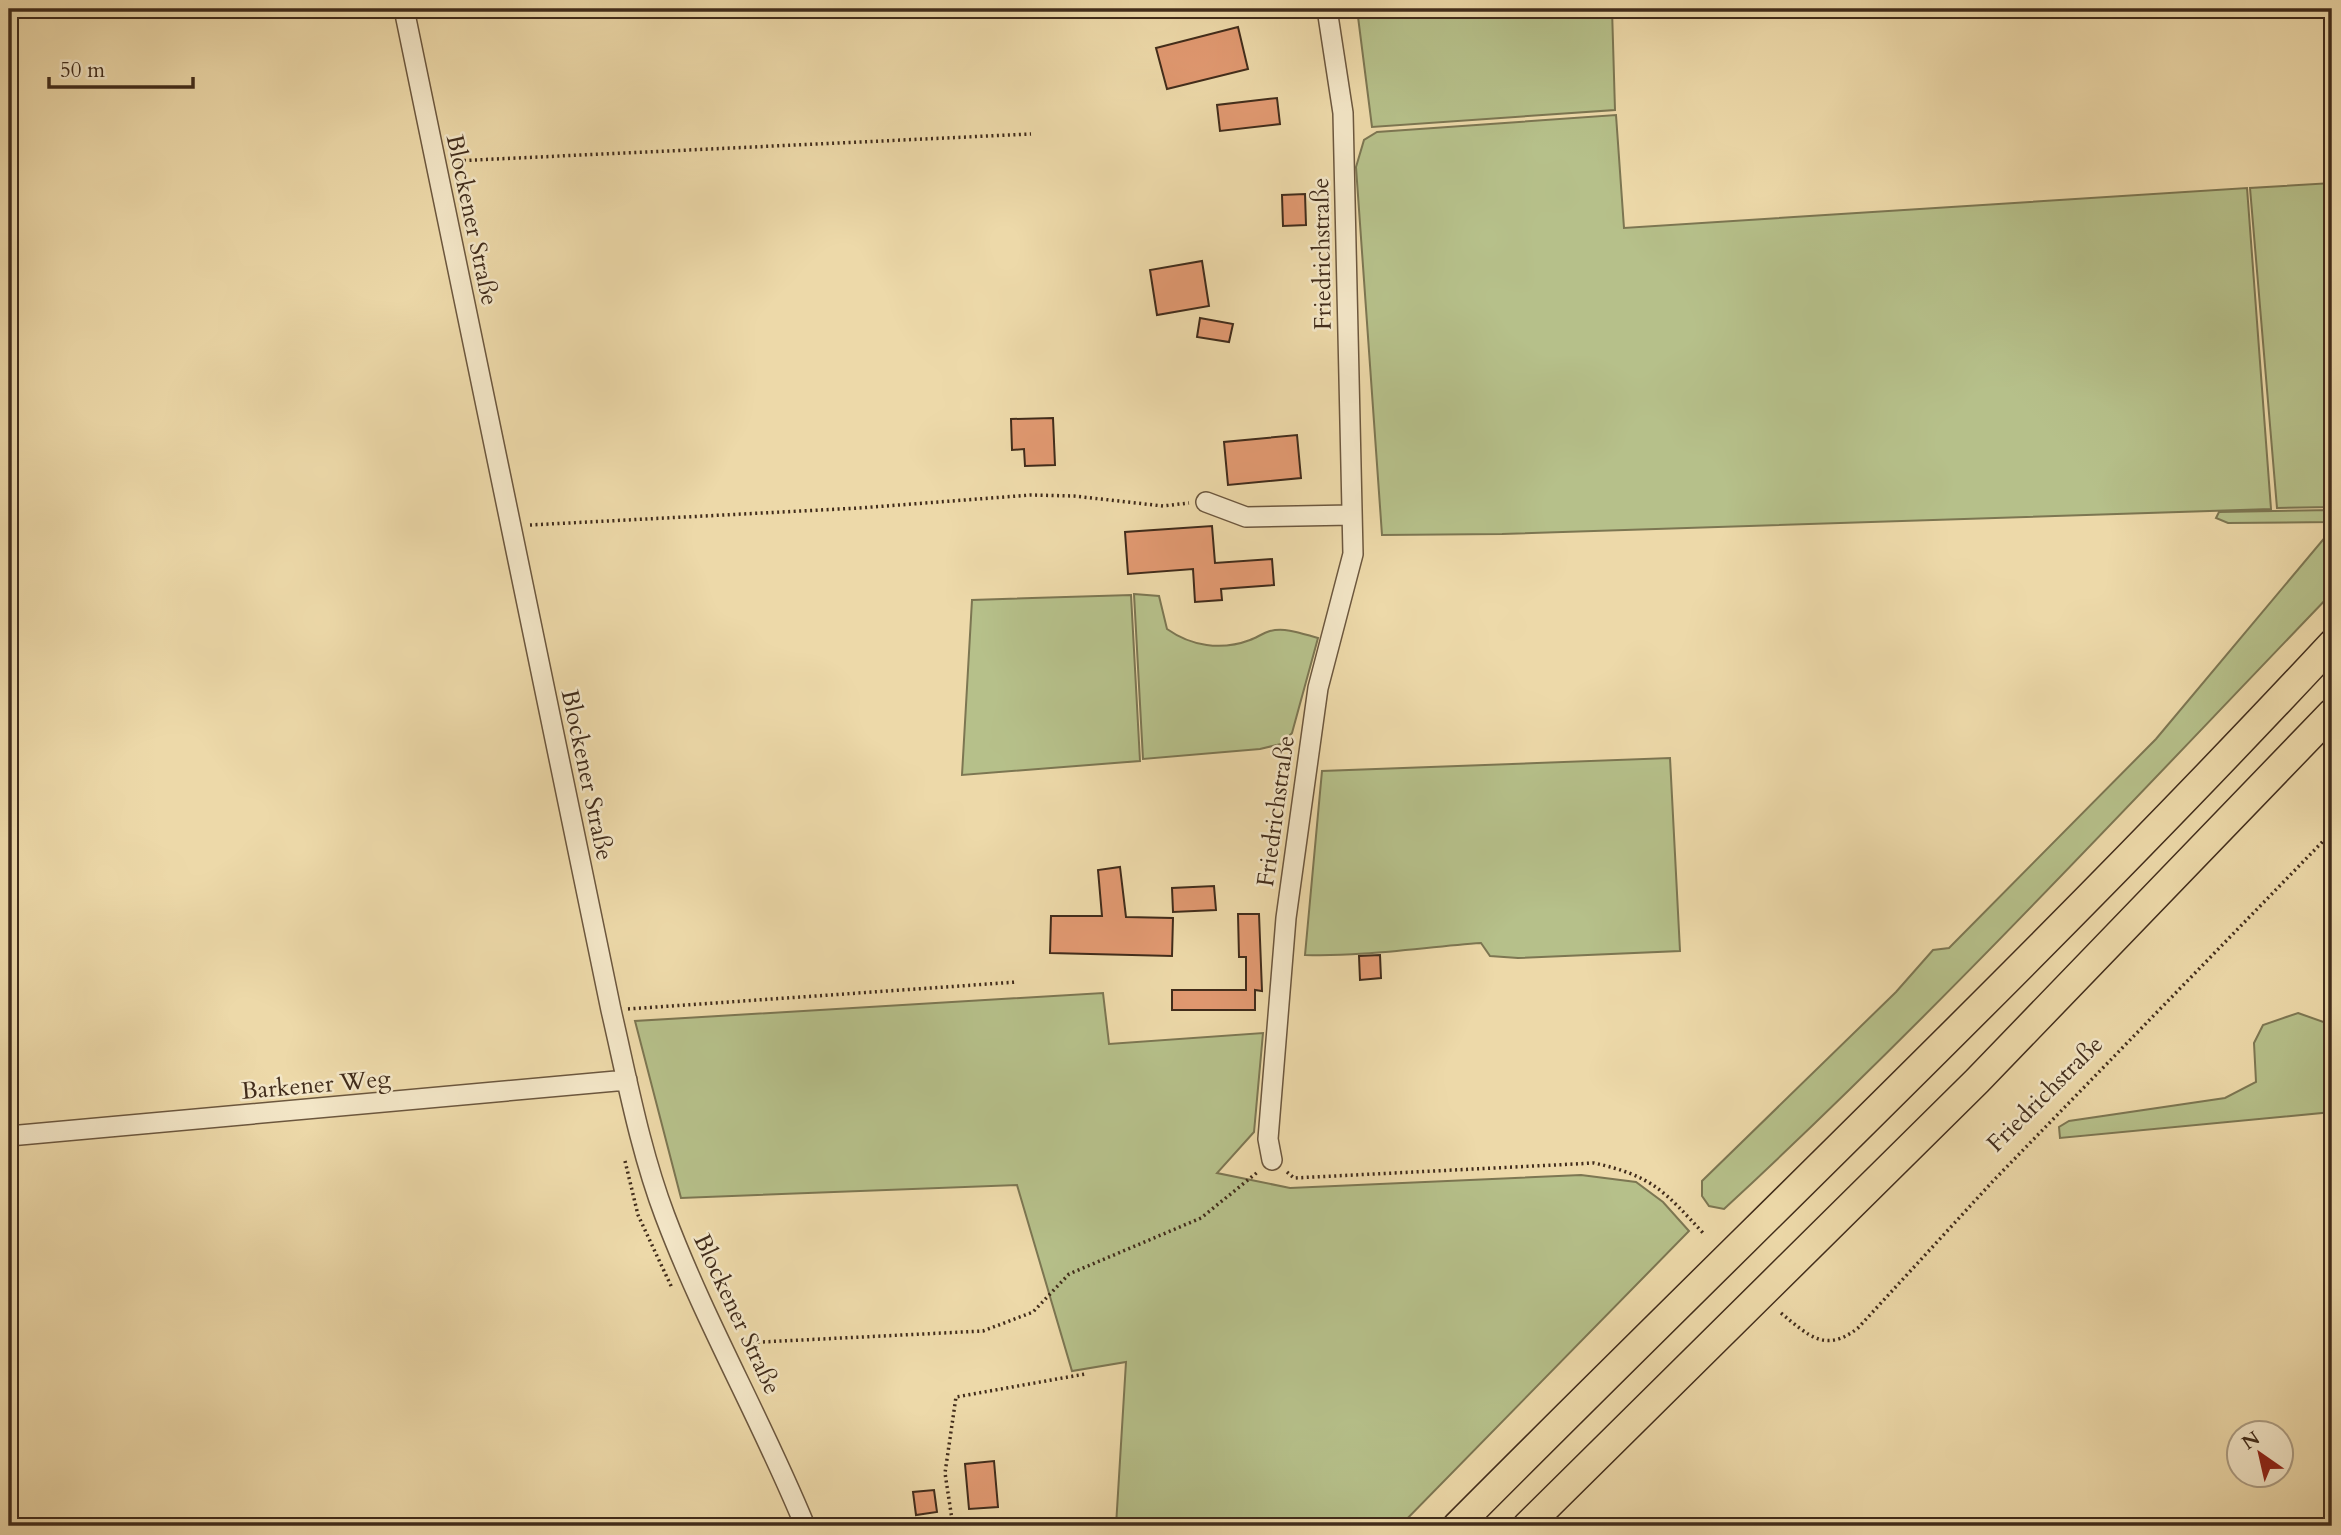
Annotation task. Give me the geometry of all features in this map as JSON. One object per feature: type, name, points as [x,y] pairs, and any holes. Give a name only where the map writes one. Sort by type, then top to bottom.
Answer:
[{"type":"highway","points":[[1457,1526],[1942,1046],[2241,742],[2332,644]]},
{"type":"highway","points":[[1527,1526],[1977,1081],[2332,713]]},
{"type":"street","name":"Blockener Straße","points":[[404,9],[627,1080],[664,1214],[805,1526]]},
{"type":"street","name":"Friedrichstraße","points":[[1272,1160],[1268,1139],[1286,918],[1318,688],[1353,554],[1343,113],[1327,9]]},
{"type":"street","points":[[1206,502],[1246,516],[1352,515]]},
{"type":"street","name":"Barkener Weg","points":[[9,1136],[627,1080]]},
{"type":"path","points":[[435,162],[1031,134]]},
{"type":"path","points":[[510,526],[859,508],[1031,495],[1074,496],[1163,506],[1206,502]]},
{"type":"path","name":"Friedrichstraße","points":[[1782,1313],[1811,1338],[1830,1341],[1845,1338],[1858,1328],[1994,1180],[2332,832]]},
{"type":"path","points":[[611,1010],[1017,982]]},
{"type":"path","points":[[725,1348],[738,1343],[983,1331],[1033,1312],[1069,1274],[1201,1218],[1272,1160],[1294,1178],[1594,1163],[1628,1170],[1660,1187],[1704,1234]]},
{"type":"path","points":[[953,1526],[945,1473],[956,1397],[1085,1374]]},
{"type":"green space","points":[[1357,9],[1612,9],[1615,110],[1372,127]]},
{"type":"green space","points":[[1616,115],[1624,228],[2247,188],[2271,509],[1502,534],[1382,535],[1356,167],[1364,140],[1377,132]]},
{"type":"green space","points":[[2332,183],[2332,507],[2277,508],[2250,188]]},
{"type":"green space","points":[[2332,510],[2332,522],[2228,523],[2216,518],[2219,512]]},
{"type":"green space","points":[[2332,529],[2332,593],[1957,983],[1803,1135],[1724,1209],[1709,1206],[1702,1196],[1702,1181],[1896,992],[1933,950],[1949,948],[2156,739]]},
{"type":"green space","points":[[1134,594],[1159,596],[1167,629],[1196,643],[1228,645],[1276,630],[1318,638],[1292,733],[1281,744],[1260,749],[1143,759]]},
{"type":"green space","points":[[1131,595],[1140,761],[962,775],[972,600]]},
{"type":"green space","points":[[1670,758],[1680,951],[1518,958],[1490,956],[1481,943],[1370,953],[1305,955],[1322,771]]},
{"type":"green space","points":[[1103,993],[1109,1044],[1263,1033],[1254,1132],[1217,1173],[1290,1188],[1581,1175],[1636,1182],[1663,1202],[1689,1231],[1400,1526],[1116,1526],[1126,1362],[1072,1371],[1017,1185],[681,1198],[635,1021]]},
{"type":"green space","points":[[2298,1013],[2332,1025],[2332,1112],[2060,1138],[2059,1127],[2069,1121],[2225,1098],[2256,1082],[2254,1043],[2263,1025]]},
{"type":"building","points":[[1238,27],[1248,69],[1167,89],[1156,48]]},
{"type":"building","points":[[1277,98],[1280,124],[1220,131],[1217,105]]},
{"type":"building","points":[[1305,194],[1306,225],[1283,226],[1282,195]]},
{"type":"building","points":[[1202,261],[1209,306],[1157,315],[1150,270]]},
{"type":"building","points":[[1200,318],[1233,324],[1229,342],[1197,337]]},
{"type":"building","points":[[1053,418],[1055,465],[1025,466],[1024,449],[1012,450],[1011,419]]},
{"type":"building","points":[[1297,435],[1301,478],[1228,485],[1224,442]]},
{"type":"building","points":[[1212,526],[1215,563],[1272,559],[1274,585],[1221,589],[1222,600],[1195,602],[1193,569],[1128,574],[1125,532]]},
{"type":"building","points":[[1120,867],[1126,917],[1173,918],[1172,956],[1050,953],[1051,916],[1102,916],[1098,870]]},
{"type":"building","points":[[1214,886],[1216,910],[1173,912],[1172,888]]},
{"type":"building","points":[[1238,914],[1259,914],[1262,991],[1255,990],[1255,1010],[1172,1010],[1172,990],[1246,990],[1246,957],[1239,957]]},
{"type":"building","points":[[1380,955],[1381,978],[1360,980],[1359,956]]},
{"type":"building","points":[[994,1461],[998,1507],[969,1509],[965,1464]]},
{"type":"building","points":[[934,1490],[937,1512],[916,1515],[913,1492]]}]
